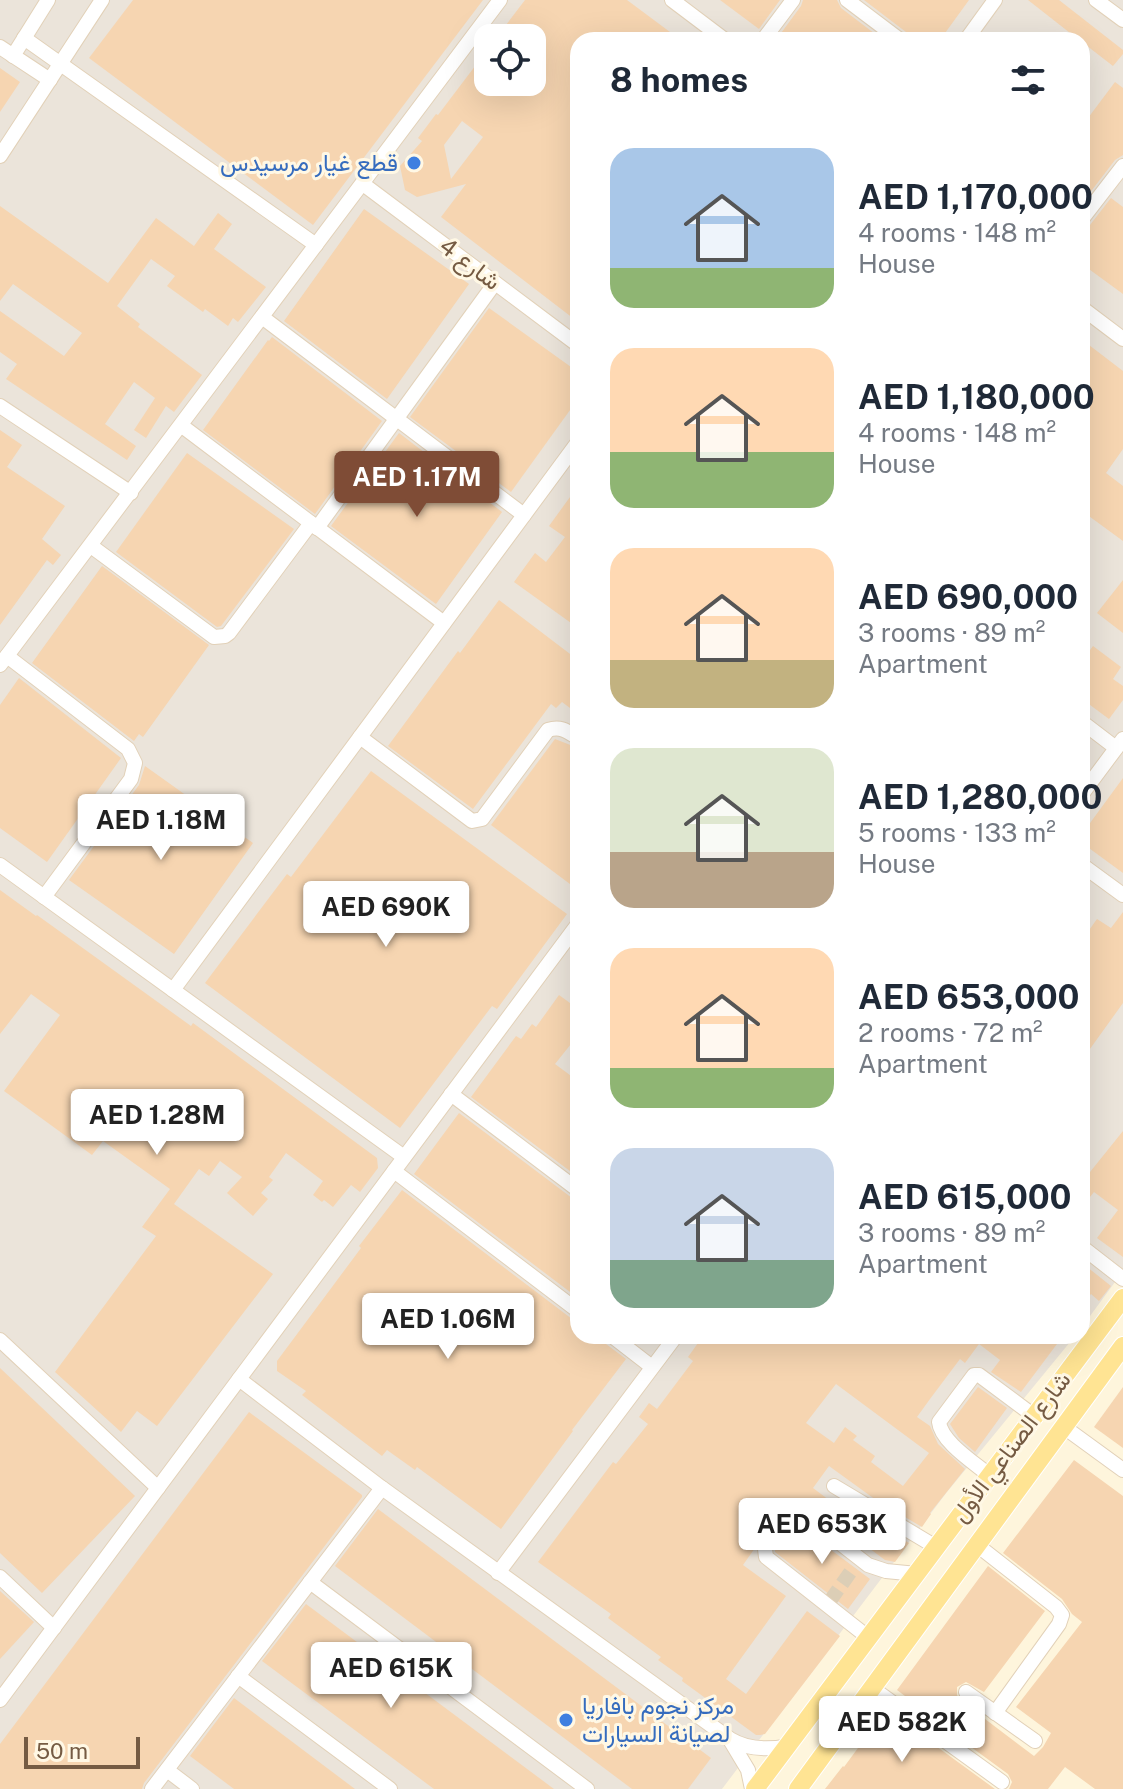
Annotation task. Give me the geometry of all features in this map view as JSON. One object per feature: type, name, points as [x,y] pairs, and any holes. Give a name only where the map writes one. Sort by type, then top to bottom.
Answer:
[{"type":"main road","name":"شارع الصناعي الأول","points":[[1090,1342],[1123,1298]]},
{"type":"main road","name":"شارع الصناعي الأول","points":[[753,1789],[1088,1344]]},
{"type":"main road","name":"شارع الصناعي الأول","points":[[798,1789],[1123,1346]]},
{"type":"street","points":[[13,56],[48,0]]},
{"type":"street","points":[[0,156],[102,0]]},
{"type":"street","points":[[44,897],[131,779],[135,763],[128,749],[4,661],[500,0]]},
{"type":"street","points":[[672,0],[714,32]]},
{"type":"street","points":[[769,32],[793,0]]},
{"type":"street","points":[[847,0],[889,32]]},
{"type":"street","points":[[972,32],[995,0]]},
{"type":"street","points":[[1096,0],[1123,20]]},
{"type":"street","points":[[24,38],[316,245]]},
{"type":"street","points":[[0,47],[50,80]]},
{"type":"street","points":[[1090,209],[1123,166]]},
{"type":"street","name":"شارع 4","points":[[363,184],[570,339]]},
{"type":"street","points":[[91,546],[214,637],[229,633],[396,418],[495,283]]},
{"type":"street","points":[[1090,314],[1123,339]]},
{"type":"street","points":[[262,317],[524,515]]},
{"type":"street","points":[[0,406],[131,493]]},
{"type":"street","points":[[182,426],[444,623]]},
{"type":"street","points":[[173,990],[570,453]]},
{"type":"street","points":[[1090,726],[1120,743],[1090,783]]},
{"type":"street","points":[[360,737],[472,821],[482,819],[548,730],[565,729],[570,732]]},
{"type":"street","points":[[0,865],[404,1157]]},
{"type":"street","points":[[1090,871],[1123,895]]},
{"type":"street","points":[[0,1700],[570,935]]},
{"type":"street","points":[[451,1094],[570,1184]]},
{"type":"street","points":[[394,1171],[570,1305]]},
{"type":"street","points":[[1090,1253],[1123,1279]]},
{"type":"street","points":[[0,1340],[158,1488]]},
{"type":"street","points":[[622,1344],[652,1367]]},
{"type":"street","points":[[498,1573],[670,1344]]},
{"type":"street","points":[[990,1476],[944,1436],[939,1422],[974,1375],[979,1375],[1034,1416]]},
{"type":"street","points":[[239,1379],[382,1488],[730,1739],[758,1749],[788,1746]]},
{"type":"street","points":[[1064,1427],[1123,1470]]},
{"type":"street","points":[[834,1486],[936,1547]]},
{"type":"street","points":[[152,1789],[382,1488]]},
{"type":"street","points":[[869,1638],[829,1603],[769,1560],[765,1553],[766,1545],[789,1514],[800,1512],[857,1564],[917,1574]]},
{"type":"street","points":[[977,1545],[1062,1615],[1059,1624],[995,1713]]},
{"type":"street","points":[[0,1577],[54,1628]]},
{"type":"street","points":[[310,1582],[587,1789]]},
{"type":"street","points":[[238,1676],[390,1789]]},
{"type":"street","points":[[872,1688],[1002,1782]]},
{"type":"street","points":[[966,1692],[1035,1741]]},
{"type":"street","points":[[730,1739],[748,1770],[753,1789]]},
{"type":"street","points":[[167,1770],[192,1789]]},
{"type":"shaded area","points":[[0,0],[1123,0],[1123,1271],[1090,1316],[1090,32],[570,32],[570,1344],[1068,1344],[947,1492],[722,1789],[0,1789]]},
{"type":"building","points":[[133,0],[483,0],[313,225],[89,58]]},
{"type":"building","points":[[525,0],[627,0],[670,32],[570,32],[570,316],[441,217],[466,184],[417,197],[405,190],[400,166],[422,141],[418,138],[474,67],[474,96],[546,96],[546,24],[507,24]],"holes":[[[462,121],[483,137],[451,179],[444,145]]]},
{"type":"building","points":[[720,0],[780,0],[759,29]]},
{"type":"building","points":[[803,0],[837,0],[841,8],[872,32],[782,32]]},
{"type":"building","points":[[864,0],[969,0],[946,32],[906,32]]},
{"type":"building","points":[[1028,0],[1059,0],[1123,50],[1123,54],[1113,66],[1090,48],[1090,32],[1069,32]]},
{"type":"building","points":[[0,68],[20,82],[0,112]]},
{"type":"building","points":[[1115,82],[1123,88],[1123,155],[1115,160],[1090,193],[1090,115]]},
{"type":"building","points":[[1111,198],[1123,207],[1123,294],[1090,270],[1090,225]]},
{"type":"building","points":[[0,206],[108,283],[156,218],[194,246],[218,213],[232,224],[214,249],[266,287],[238,322],[233,318],[228,326],[167,286],[175,276],[151,259],[117,306],[140,324],[138,327],[202,375],[174,412],[166,406],[146,438],[134,430],[155,398],[134,382],[105,424],[136,446],[127,460],[6,379],[17,364],[0,352],[0,311],[64,356],[82,333],[13,284],[0,301]]},
{"type":"building","points":[[364,209],[469,284],[387,399],[284,321]]},
{"type":"building","points":[[489,308],[570,366],[570,410],[511,492],[410,417]]},
{"type":"building","points":[[272,337],[382,421],[315,514],[203,430]]},
{"type":"building","points":[[1090,346],[1123,371],[1123,449],[1106,473],[1123,486],[1123,541],[1090,517]]},
{"type":"building","points":[[0,430],[22,445],[7,467],[65,506],[42,539],[61,555],[53,565],[47,560],[0,625]]},
{"type":"building","points":[[399,433],[502,512],[436,604],[331,526]]},
{"type":"building","points":[[187,453],[294,529],[221,626],[217,627],[116,552]]},
{"type":"building","points":[[570,497],[570,622],[514,582],[535,553],[546,562],[565,537],[549,526]]},
{"type":"building","points":[[102,566],[209,645],[143,737],[139,734],[134,741],[32,663]]},
{"type":"building","points":[[1123,580],[1123,633],[1097,613]]},
{"type":"building","points":[[499,600],[570,654],[570,708],[562,702],[556,708],[551,704],[473,809],[388,746],[458,651],[460,653]]},
{"type":"building","points":[[1093,646],[1121,667],[1113,679],[1123,686],[1123,700],[1109,719],[1090,705],[1090,650]]},
{"type":"building","points":[[19,678],[121,758],[47,862],[0,828],[0,705]]},
{"type":"building","points":[[555,739],[570,745],[570,884],[491,825]]},
{"type":"building","points":[[145,766],[253,843],[174,954],[69,880],[139,785]]},
{"type":"building","points":[[371,771],[567,914],[497,1009],[492,1006],[400,1128],[205,983],[287,874],[291,877]]},
{"type":"building","points":[[1123,778],[1123,873],[1090,849],[1090,823]]},
{"type":"building","points":[[0,890],[191,1026],[193,1023],[377,1158],[378,1168],[360,1192],[351,1185],[333,1207],[313,1195],[323,1181],[286,1153],[269,1177],[273,1180],[261,1193],[268,1199],[253,1216],[227,1193],[242,1177],[220,1161],[209,1176],[199,1169],[174,1204],[273,1274],[157,1426],[137,1411],[121,1432],[55,1372],[156,1236],[142,1227],[170,1189],[103,1141],[92,1155],[4,1091],[60,1015],[31,994],[0,1034]]},
{"type":"building","points":[[1123,912],[1123,1003],[1090,1049],[1090,929],[1097,919],[1111,928]]},
{"type":"building","points":[[559,995],[570,1003],[570,1045],[555,1064],[570,1075],[570,1171],[471,1097],[516,1036],[521,1039],[532,1024],[536,1027]]},
{"type":"building","points":[[459,1113],[570,1196],[570,1292],[414,1174]]},
{"type":"building","points":[[1123,1131],[1123,1257],[1097,1238],[1118,1210],[1094,1192],[1090,1197],[1090,1172]]},
{"type":"building","points":[[402,1190],[570,1317],[570,1344],[606,1344],[626,1359],[501,1529],[417,1467],[415,1470],[387,1450],[382,1456],[302,1395],[306,1391],[277,1371],[277,1361],[361,1248],[359,1246]]},
{"type":"building","points":[[1090,1269],[1111,1286],[1099,1301],[1091,1294]]},
{"type":"building","points":[[697,1344],[979,1344],[965,1363],[960,1359],[917,1417],[930,1426],[938,1444],[965,1469],[922,1527],[876,1500],[829,1466],[813,1488],[861,1524],[866,1517],[909,1543],[895,1562],[885,1560],[804,1500],[781,1508],[743,1565],[786,1596],[726,1679],[746,1694],[807,1611],[840,1636],[765,1734],[760,1735],[682,1681],[683,1678],[658,1660],[661,1657],[608,1618],[611,1614],[538,1562],[613,1462],[616,1464],[648,1424],[639,1417],[649,1403],[657,1409],[693,1361],[688,1357]],"holes":[[[836,1384],[929,1453],[903,1486],[871,1462],[875,1456],[853,1440],[857,1436],[845,1427],[834,1443],[806,1423]]]},
{"type":"building","points":[[979,1344],[1057,1344],[1021,1392],[991,1372],[1000,1360]]},
{"type":"building","points":[[0,1368],[135,1496],[42,1593],[0,1553]]},
{"type":"building","points":[[978,1387],[1007,1408],[975,1452],[959,1438],[950,1424]]},
{"type":"building","points":[[1123,1387],[1123,1448],[1094,1427]]},
{"type":"building","points":[[249,1412],[362,1497],[142,1789],[0,1789],[0,1744]]},
{"type":"building","points":[[1074,1460],[1123,1496],[1123,1789],[1095,1789],[1065,1767],[1048,1789],[1009,1789],[1012,1782],[1008,1774],[897,1690],[988,1566],[1045,1611],[984,1692],[966,1682],[957,1687],[957,1695],[1034,1756],[1043,1747],[1051,1733],[1016,1707],[1082,1622],[1062,1599],[1003,1553]]},
{"type":"building","points":[[378,1509],[711,1758],[688,1789],[632,1789],[335,1566]]},
{"type":"building","points":[[795,1523],[870,1579],[848,1609],[775,1552]]},
{"type":"building","points":[[0,1591],[34,1622],[0,1659]]},
{"type":"building","points":[[306,1604],[554,1789],[434,1789],[262,1661]]},
{"type":"building","points":[[234,1698],[355,1789],[234,1789],[190,1756]]},
{"type":"building","points":[[883,1714],[926,1744],[929,1741],[995,1789],[825,1789]]},
{"type":"tunnel","points":[[830,1601],[854,1567]]},
{"type":"place","name":"قطع غيار مرسيدس","points":[[414,163]]},
{"type":"place","name":"مركز نجوم بافاريا لصيانة السيارات","points":[[566,1720]]}]
